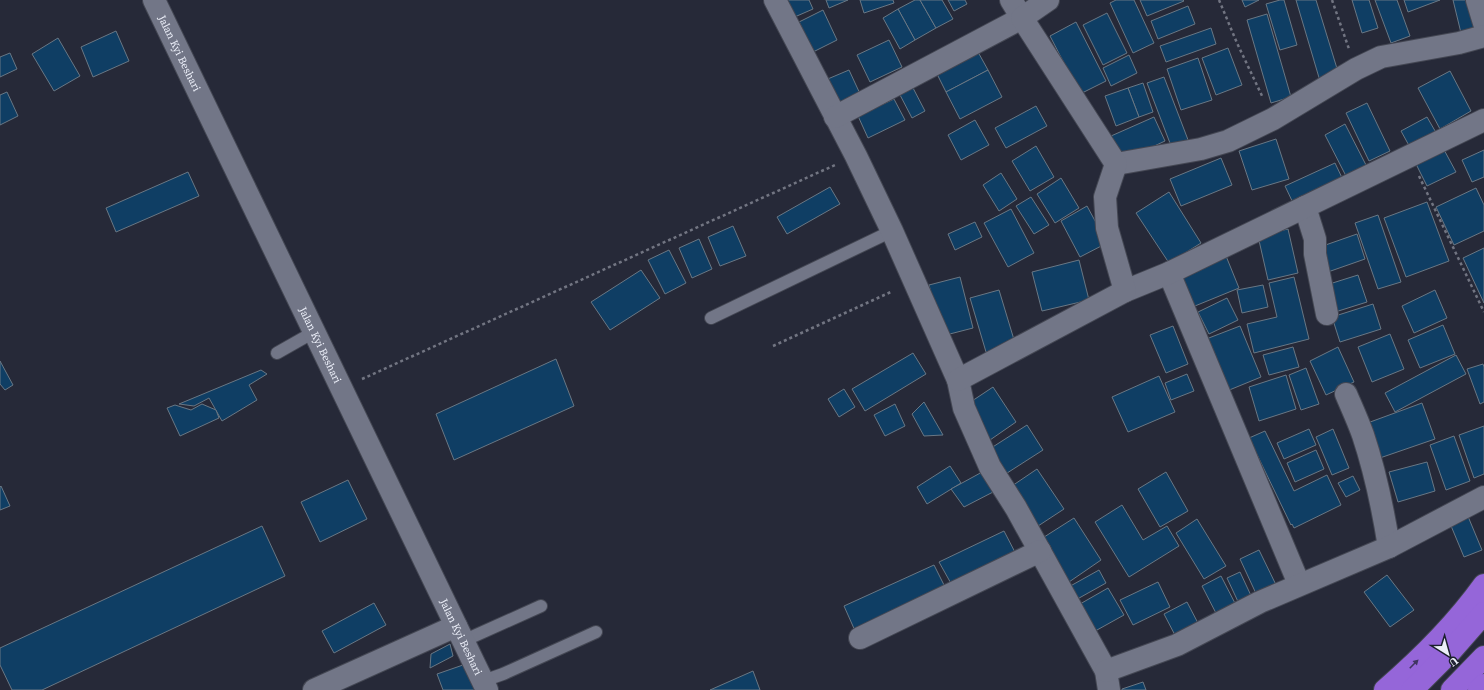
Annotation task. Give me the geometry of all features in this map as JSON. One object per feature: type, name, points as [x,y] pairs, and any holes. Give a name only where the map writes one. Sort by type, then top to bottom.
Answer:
[{"type":"highway","points":[[1385,690],[1408,670],[1447,631],[1484,585]]},
{"type":"highway","points":[[1412,690],[1449,653],[1484,613]]},
{"type":"highway","points":[[1452,690],[1484,656]]},
{"type":"highway","points":[[1479,690],[1484,685]]},
{"type":"street","name":"Jalan Kyi Beshari","points":[[154,0],[485,686]]},
{"type":"street","points":[[775,0],[856,156],[892,231],[958,380],[964,408],[990,467],[1016,508],[1040,551],[1107,680],[1260,602],[1299,584],[1332,572],[1389,547],[1484,497]]},
{"type":"street","points":[[836,117],[1016,9],[1048,0]]},
{"type":"street","points":[[1477,0],[1484,23]]},
{"type":"street","points":[[1016,9],[1116,164]]},
{"type":"street","points":[[1116,164],[1201,150],[1228,141],[1273,118],[1356,69],[1381,57],[1459,43],[1484,36]]},
{"type":"street","points":[[958,380],[1125,291],[1169,274],[1484,120]]},
{"type":"street","points":[[1116,164],[1105,197],[1107,228],[1125,291]]},
{"type":"street","points":[[1305,207],[1315,240],[1315,254],[1327,314]]},
{"type":"street","points":[[1169,274],[1299,584]]},
{"type":"street","points":[[1346,394],[1371,461],[1382,506],[1389,547]]},
{"type":"street","points":[[860,638],[1040,551]]},
{"type":"street","points":[[314,690],[460,633]]},
{"type":"lane","points":[[711,318],[892,231]]},
{"type":"lane","points":[[277,352],[314,332]]},
{"type":"lane","points":[[460,633],[541,606]]},
{"type":"lane","points":[[485,686],[504,674],[596,632]]},
{"type":"path","points":[[1219,0],[1237,43],[1273,118]]},
{"type":"path","points":[[1332,0],[1356,69]]},
{"type":"path","points":[[342,388],[856,156]]},
{"type":"path","points":[[1409,156],[1484,312]]},
{"type":"path","points":[[772,346],[914,281]]},
{"type":"building","points":[[781,0],[809,0],[813,9],[790,19]]},
{"type":"building","points":[[826,0],[848,0],[829,8]]},
{"type":"building","points":[[860,0],[893,0],[894,3],[864,13]]},
{"type":"building","points":[[915,0],[920,0],[936,28],[915,40],[898,9]]},
{"type":"building","points":[[920,0],[942,0],[953,19],[936,28]]},
{"type":"building","points":[[948,0],[965,0],[967,4],[954,11]]},
{"type":"building","points":[[1116,0],[1134,0],[1154,43],[1133,53],[1110,3]]},
{"type":"building","points":[[1140,0],[1183,0],[1184,1],[1147,16]]},
{"type":"building","points":[[1242,0],[1259,0],[1245,7]]},
{"type":"building","points":[[1284,0],[1297,45],[1280,50],[1266,4]]},
{"type":"building","points":[[1296,0],[1316,0],[1339,75],[1320,81]]},
{"type":"building","points":[[1352,0],[1369,0],[1378,28],[1362,33]]},
{"type":"building","points":[[1375,0],[1397,0],[1410,36],[1391,43]]},
{"type":"building","points":[[1404,0],[1440,0],[1408,12]]},
{"type":"building","points":[[1453,0],[1474,0],[1481,28],[1461,33]]},
{"type":"building","points":[[1188,6],[1195,24],[1158,39],[1151,21]]},
{"type":"building","points":[[898,9],[915,40],[900,49],[883,18]]},
{"type":"building","points":[[823,10],[837,40],[813,52],[799,22]]},
{"type":"building","points":[[1107,13],[1127,53],[1103,65],[1083,25]]},
{"type":"building","points":[[1267,14],[1291,97],[1271,103],[1247,20]]},
{"type":"building","points":[[1076,22],[1106,81],[1080,94],[1050,36]]},
{"type":"building","points":[[1211,28],[1216,44],[1166,62],[1160,46]]},
{"type":"building","points":[[116,31],[129,61],[93,77],[81,47]]},
{"type":"building","points":[[58,38],[80,76],[54,91],[32,54]]},
{"type":"building","points":[[889,40],[902,67],[870,82],[857,55]]},
{"type":"building","points":[[1228,48],[1242,85],[1216,95],[1202,58]]},
{"type":"building","points":[[978,52],[988,70],[946,92],[937,74]]},
{"type":"building","points":[[10,53],[17,69],[0,77],[0,57]]},
{"type":"building","points":[[1129,55],[1137,73],[1111,86],[1103,68]]},
{"type":"building","points":[[1198,58],[1212,100],[1181,110],[1167,69]]},
{"type":"building","points":[[849,70],[862,98],[836,110],[823,81]]},
{"type":"building","points":[[988,70],[1002,97],[960,119],[946,92]]},
{"type":"building","points":[[1450,71],[1471,111],[1440,129],[1418,88]]},
{"type":"building","points":[[1164,77],[1190,145],[1173,151],[1147,83]]},
{"type":"building","points":[[1143,83],[1153,112],[1139,117],[1128,88]]},
{"type":"building","points":[[912,86],[925,111],[912,118],[899,93]]},
{"type":"building","points":[[1128,88],[1139,117],[1116,126],[1105,96]]},
{"type":"building","points":[[7,92],[18,116],[0,125],[0,95]]},
{"type":"building","points":[[894,99],[905,120],[868,138],[858,116]]},
{"type":"building","points":[[1367,103],[1390,151],[1369,161],[1346,113]]},
{"type":"building","points":[[1036,106],[1047,126],[1006,148],[995,128]]},
{"type":"building","points":[[1154,117],[1165,141],[1122,161],[1111,136]]},
{"type":"building","points":[[1427,117],[1438,136],[1412,151],[1401,131]]},
{"type":"building","points":[[975,120],[989,145],[961,160],[948,135]]},
{"type":"building","points":[[1345,124],[1366,165],[1346,176],[1325,135]]},
{"type":"building","points":[[1276,139],[1289,179],[1252,190],[1239,151]]},
{"type":"building","points":[[1036,146],[1054,177],[1030,191],[1012,161]]},
{"type":"building","points":[[1442,146],[1456,172],[1427,186],[1414,160]]},
{"type":"building","points":[[1484,150],[1484,177],[1472,182],[1462,160]]},
{"type":"building","points":[[1221,158],[1232,185],[1181,206],[1170,179]]},
{"type":"building","points":[[1335,163],[1344,182],[1294,205],[1285,186]]},
{"type":"building","points":[[188,172],[199,196],[116,232],[106,208]]},
{"type":"building","points":[[1001,173],[1017,199],[999,211],[983,185]]},
{"type":"building","points":[[1061,178],[1079,208],[1055,223],[1037,194]]},
{"type":"building","points":[[830,187],[840,204],[787,234],[777,217]]},
{"type":"building","points":[[1476,188],[1484,205],[1484,231],[1454,245],[1436,207]]},
{"type":"building","points":[[1169,192],[1201,243],[1169,263],[1136,213]]},
{"type":"building","points":[[1031,197],[1049,225],[1034,234],[1016,206]]},
{"type":"building","points":[[1427,202],[1449,261],[1406,277],[1384,218]]},
{"type":"building","points":[[1087,206],[1107,243],[1080,257],[1061,221]]},
{"type":"building","points":[[1011,209],[1034,253],[1008,267],[984,223]]},
{"type":"building","points":[[1378,215],[1401,282],[1378,289],[1355,223]]},
{"type":"building","points":[[975,222],[982,237],[955,250],[948,234]]},
{"type":"building","points":[[733,226],[746,256],[720,266],[708,237]]},
{"type":"building","points":[[1288,229],[1298,273],[1268,280],[1258,236]]},
{"type":"building","points":[[1357,234],[1365,259],[1325,273],[1317,248]]},
{"type":"building","points":[[699,239],[712,269],[692,278],[679,248]]},
{"type":"building","points":[[1484,248],[1484,303],[1463,258]]},
{"type":"building","points":[[669,250],[686,283],[665,294],[648,260]]},
{"type":"building","points":[[1226,256],[1239,288],[1190,308],[1177,276]]},
{"type":"building","points":[[1079,260],[1089,300],[1042,311],[1032,272]]},
{"type":"building","points":[[641,270],[660,298],[610,330],[591,302]]},
{"type":"building","points":[[1358,275],[1367,302],[1332,313],[1323,286]]},
{"type":"building","points":[[960,277],[973,328],[942,336],[929,285]]},
{"type":"building","points":[[1294,277],[1309,339],[1254,353],[1247,324],[1277,317],[1269,283]]},
{"type":"building","points":[[1263,285],[1268,307],[1242,313],[1237,290]]},
{"type":"building","points":[[999,290],[1015,343],[986,352],[970,298]]},
{"type":"building","points":[[1435,290],[1447,318],[1414,333],[1402,306]]},
{"type":"building","points":[[1227,298],[1238,320],[1209,334],[1198,312]]},
{"type":"building","points":[[1373,304],[1381,329],[1340,342],[1332,317]]},
{"type":"building","points":[[1443,325],[1455,354],[1420,368],[1408,340]]},
{"type":"building","points":[[1173,326],[1188,364],[1166,373],[1150,335]]},
{"type":"building","points":[[1240,326],[1261,377],[1222,393],[1201,341]]},
{"type":"building","points":[[1390,334],[1404,369],[1372,382],[1358,347]]},
{"type":"building","points":[[1293,347],[1299,367],[1269,375],[1263,355]]},
{"type":"building","points":[[1338,347],[1354,382],[1326,395],[1310,361]]},
{"type":"building","points":[[913,353],[926,374],[865,411],[852,389]]},
{"type":"building","points":[[1456,355],[1466,374],[1395,412],[1385,393]]},
{"type":"building","points":[[556,359],[574,406],[454,460],[436,414]]},
{"type":"building","points":[[0,361],[13,385],[5,390],[0,384]]},
{"type":"building","points":[[1483,364],[1484,402],[1480,404],[1467,369]]},
{"type":"building","points":[[1306,368],[1319,404],[1301,410],[1289,375]]},
{"type":"building","points":[[261,370],[267,374],[249,385],[257,400],[222,421],[209,398],[194,406],[179,404]]},
{"type":"building","points":[[1187,374],[1194,391],[1171,400],[1165,383]]},
{"type":"building","points":[[1286,375],[1296,409],[1259,421],[1249,387]]},
{"type":"building","points":[[1159,376],[1175,412],[1128,432],[1112,397]]},
{"type":"building","points":[[993,387],[1016,422],[990,440],[966,405]]},
{"type":"building","points":[[844,389],[855,407],[839,417],[828,399]]},
{"type":"building","points":[[924,402],[943,435],[924,436],[912,414]]},
{"type":"building","points":[[1422,403],[1435,439],[1374,460],[1362,425]]},
{"type":"building","points":[[202,404],[216,410],[219,418],[180,436],[167,408],[175,405],[191,410]]},
{"type":"building","points":[[895,404],[905,426],[885,436],[874,415]]},
{"type":"building","points":[[1027,425],[1043,450],[1004,475],[988,450]]},
{"type":"building","points":[[1484,426],[1484,474],[1474,478],[1459,435]]},
{"type":"building","points":[[1309,429],[1316,445],[1284,459],[1277,443]]},
{"type":"building","points":[[1333,429],[1349,468],[1332,475],[1316,437]]},
{"type":"building","points":[[1265,431],[1294,491],[1327,475],[1341,505],[1294,528],[1292,524],[1291,525],[1249,438]]},
{"type":"building","points":[[1454,436],[1470,481],[1446,490],[1430,445]]},
{"type":"building","points":[[1316,450],[1324,469],[1295,482],[1287,463]]},
{"type":"building","points":[[1427,462],[1435,491],[1398,502],[1389,472]]},
{"type":"building","points":[[950,466],[961,483],[927,504],[917,487]]},
{"type":"building","points":[[1037,469],[1064,509],[1035,528],[1009,488]]},
{"type":"building","points":[[984,471],[995,491],[964,507],[951,489]]},
{"type":"building","points":[[1166,472],[1188,511],[1160,527],[1138,489]]},
{"type":"building","points":[[1353,476],[1360,490],[1346,497],[1338,483]]},
{"type":"building","points":[[348,480],[367,519],[320,542],[301,502]]},
{"type":"building","points":[[1,486],[10,506],[0,510],[0,487]]},
{"type":"building","points":[[1122,505],[1143,540],[1167,526],[1179,546],[1129,577],[1095,522]]},
{"type":"building","points":[[1467,514],[1482,550],[1464,557],[1449,521]]},
{"type":"building","points":[[1074,518],[1101,560],[1069,582],[1041,539]]},
{"type":"building","points":[[1197,519],[1226,566],[1204,579],[1176,533]]},
{"type":"building","points":[[262,526],[285,576],[42,690],[12,690],[0,665],[0,648]]},
{"type":"building","points":[[1004,531],[1018,558],[953,587],[939,562]]},
{"type":"building","points":[[1259,550],[1279,591],[1259,600],[1240,559]]},
{"type":"building","points":[[934,565],[946,589],[856,633],[844,606]]},
{"type":"building","points":[[1099,570],[1106,583],[1072,602],[1065,589]]},
{"type":"building","points":[[1240,572],[1254,602],[1241,608],[1227,578]]},
{"type":"building","points":[[1387,575],[1414,610],[1390,627],[1364,592]]},
{"type":"building","points":[[1221,576],[1238,609],[1219,619],[1202,586]]},
{"type":"building","points":[[1158,582],[1170,607],[1133,625],[1120,600]]},
{"type":"building","points":[[1108,588],[1124,615],[1088,635],[1073,608]]},
{"type":"building","points":[[1187,602],[1200,627],[1177,639],[1164,614]]},
{"type":"building","points":[[374,603],[386,625],[334,653],[322,631]]},
{"type":"building","points":[[450,644],[453,656],[430,668],[431,654]]},
{"type":"building","points":[[463,665],[476,690],[443,690],[437,674]]},
{"type":"building","points":[[753,671],[760,690],[710,690]]},
{"type":"building","points":[[1143,682],[1146,690],[1122,690],[1122,689]]}]
